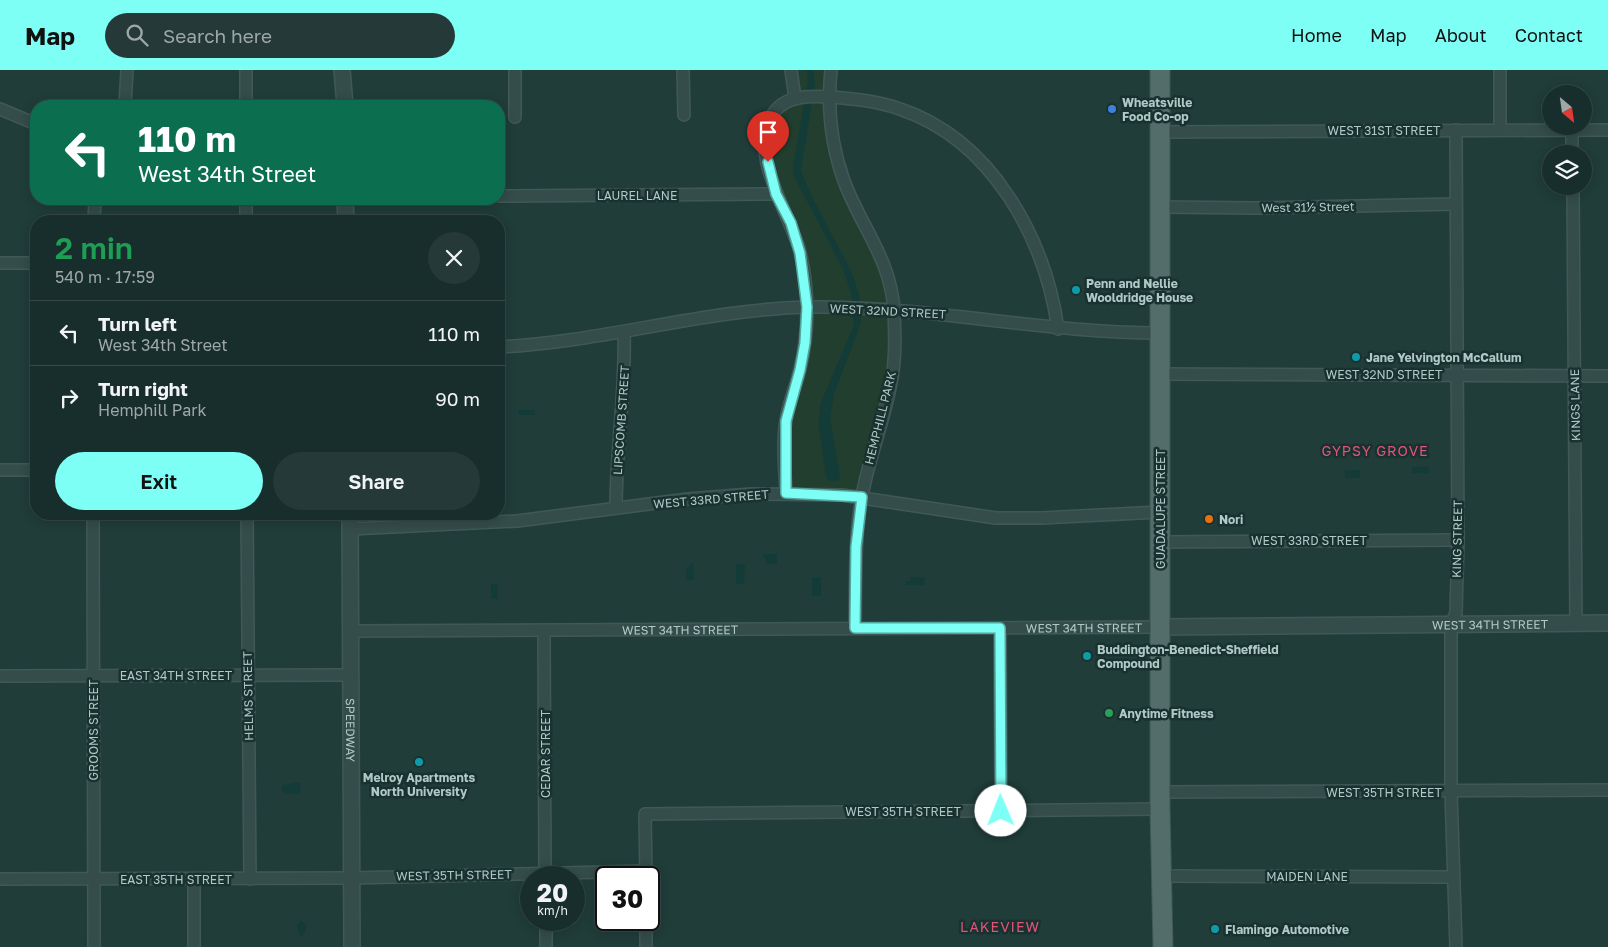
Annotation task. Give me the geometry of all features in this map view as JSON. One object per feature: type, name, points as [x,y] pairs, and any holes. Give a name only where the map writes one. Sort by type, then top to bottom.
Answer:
[{"type":"main road","name":"GUADALUPE STREET","points":[[1160,70],[1160,800],[1163,947]]},
{"type":"street","points":[[125,100],[127,70]]},
{"type":"street","points":[[246,70],[246,100]]},
{"type":"street","points":[[342,70],[344,100]]},
{"type":"street","points":[[515,70],[515,117]]},
{"type":"street","points":[[683,70],[684,115]]},
{"type":"street","points":[[791,70],[805,98]]},
{"type":"street","name":"HEMPHILL PARK","points":[[831,70],[828,97],[832,133],[844,182],[883,260],[890,282],[894,309],[894,367],[872,448],[862,497],[856,547],[855,628]]},
{"type":"street","points":[[1500,70],[1500,130]]},
{"type":"street","points":[[786,493],[786,421],[800,370],[805,343],[807,307],[800,253],[791,223],[776,194],[766,149],[768,124],[778,107],[805,98],[856,99],[900,109],[943,129],[969,151],[998,182],[1038,250],[1050,284],[1058,329]]},
{"type":"street","points":[[0,108],[30,121]]},
{"type":"street","name":"KING STREET","points":[[1456,130],[1458,540],[1456,613],[1451,625],[1451,792],[1456,947]]},
{"type":"street","name":"WEST 31ST STREET","points":[[1160,132],[1542,130]]},
{"type":"street","name":"WEST 31ST STREET","points":[[1592,130],[1608,130]]},
{"type":"street","name":"LAUREL LANE","points":[[505,196],[776,194]]},
{"type":"street","name":"KINGS LANE","points":[[1573,195],[1576,625]]},
{"type":"street","name":"West 31½ Street","points":[[1161,207],[1256,208],[1456,204]]},
{"type":"street","points":[[0,263],[30,263]]},
{"type":"street","name":"WEST 32ND STREET","points":[[505,347],[562,342],[731,312],[807,307],[894,309],[969,316],[1058,329],[1160,334]]},
{"type":"street","name":"LIPSCOMB STREET","points":[[616,508],[616,470],[624,386],[624,332]]},
{"type":"street","name":"WEST 32ND STREET","points":[[1160,374],[1608,376]]},
{"type":"street","points":[[0,470],[30,470]]},
{"type":"street","name":"WEST 33RD STREET","points":[[351,521],[517,521],[725,495],[786,493],[862,497],[966,515],[996,518],[1041,518],[1160,512]]},
{"type":"street","name":"GROOMS STREET","points":[[93,520],[94,947]]},
{"type":"street","name":"HELMS STREET","points":[[247,520],[250,879]]},
{"type":"street","name":"SPEEDWAY","points":[[351,521],[352,947]]},
{"type":"street","name":"WEST 33RD STREET","points":[[1160,542],[1458,540]]},
{"type":"street","name":"WEST 34TH STREET","points":[[352,630],[1576,625],[1608,623]]},
{"type":"street","points":[[1000,628],[1001,811]]},
{"type":"street","name":"CEDAR STREET","points":[[544,630],[545,866]]},
{"type":"street","name":"EAST 34TH STREET","points":[[0,676],[352,675]]},
{"type":"street","name":"WEST 35TH STREET","points":[[646,866],[645,814],[1001,811],[1160,800],[1451,792],[1608,790]]},
{"type":"street","name":"WEST 35TH STREET","points":[[352,878],[520,875]]},
{"type":"street","name":"MAIDEN LANE","points":[[1161,876],[1453,877]]},
{"type":"street","name":"EAST 35TH STREET","points":[[0,879],[352,878]]},
{"type":"street","points":[[194,879],[194,947]]},
{"type":"street","points":[[546,931],[546,947]]},
{"type":"street","points":[[646,931],[646,947]]},
{"type":"shaded area","points":[[801,70],[826,70],[826,124],[882,280],[886,304],[889,328],[887,376],[874,432],[858,488],[855,491],[794,488],[792,483],[792,436],[796,407],[814,330],[812,272],[803,235],[779,180],[774,148],[775,131],[783,114],[796,100],[801,81]]},
{"type":"shaded area","points":[[807,70],[813,70],[815,84],[801,171],[810,193],[851,271],[859,294],[861,323],[834,394],[830,418],[840,478],[837,481],[830,481],[826,477],[819,426],[820,405],[854,325],[851,293],[843,269],[794,176],[793,166],[808,82]]},
{"type":"shaded area","points":[[518,410],[535,410],[535,415],[518,415]]},
{"type":"shaded area","points":[[1412,467],[1429,467],[1429,473],[1412,473]]},
{"type":"shaded area","points":[[1345,470],[1360,470],[1360,478],[1345,478]]},
{"type":"shaded area","points":[[763,554],[777,554],[777,564],[766,564],[766,558],[763,557]]},
{"type":"shaded area","points":[[690,563],[693,563],[694,580],[686,580],[686,567],[690,567]]},
{"type":"shaded area","points":[[736,564],[745,565],[744,584],[736,583]]},
{"type":"shaded area","points":[[812,577],[821,577],[821,596],[812,596]]},
{"type":"shaded area","points":[[910,577],[925,577],[925,585],[906,585],[906,581],[910,581]]},
{"type":"shaded area","points":[[491,584],[498,584],[498,599],[491,599]]},
{"type":"shaded area","points":[[298,782],[301,784],[300,794],[285,793],[281,790],[283,785]]},
{"type":"shaded area","points":[[301,921],[307,925],[302,936],[299,934],[297,925]]},
{"type":"place","name":"Wheatsville Food Co-op","points":[[1112,109]]},
{"type":"place","name":"Penn and Nellie Wooldridge House","points":[[1076,290]]},
{"type":"place","name":"Jane Yelvington McCallum","points":[[1356,357]]},
{"type":"place","name":"Nori","points":[[1209,519]]},
{"type":"place","name":"Buddington-Benedict-Sheffield Compound","points":[[1087,656]]},
{"type":"place","name":"Anytime Fitness","points":[[1109,713]]},
{"type":"place","name":"Melroy Apartments North University","points":[[419,762]]},
{"type":"place","name":"Flamingo Automotive","points":[[1215,929]]},
{"type":"district","name":"GYPSY GROVE","points":[[1375,450]]},
{"type":"district","name":"LAKEVIEW","points":[[1000,926]]},
{"type":"route","points":[[768,162],[776,194],[791,223],[800,253],[807,307],[805,343],[800,370],[786,421],[784,446],[786,493],[862,497],[856,547],[855,628],[1000,628],[1001,811]]}]
